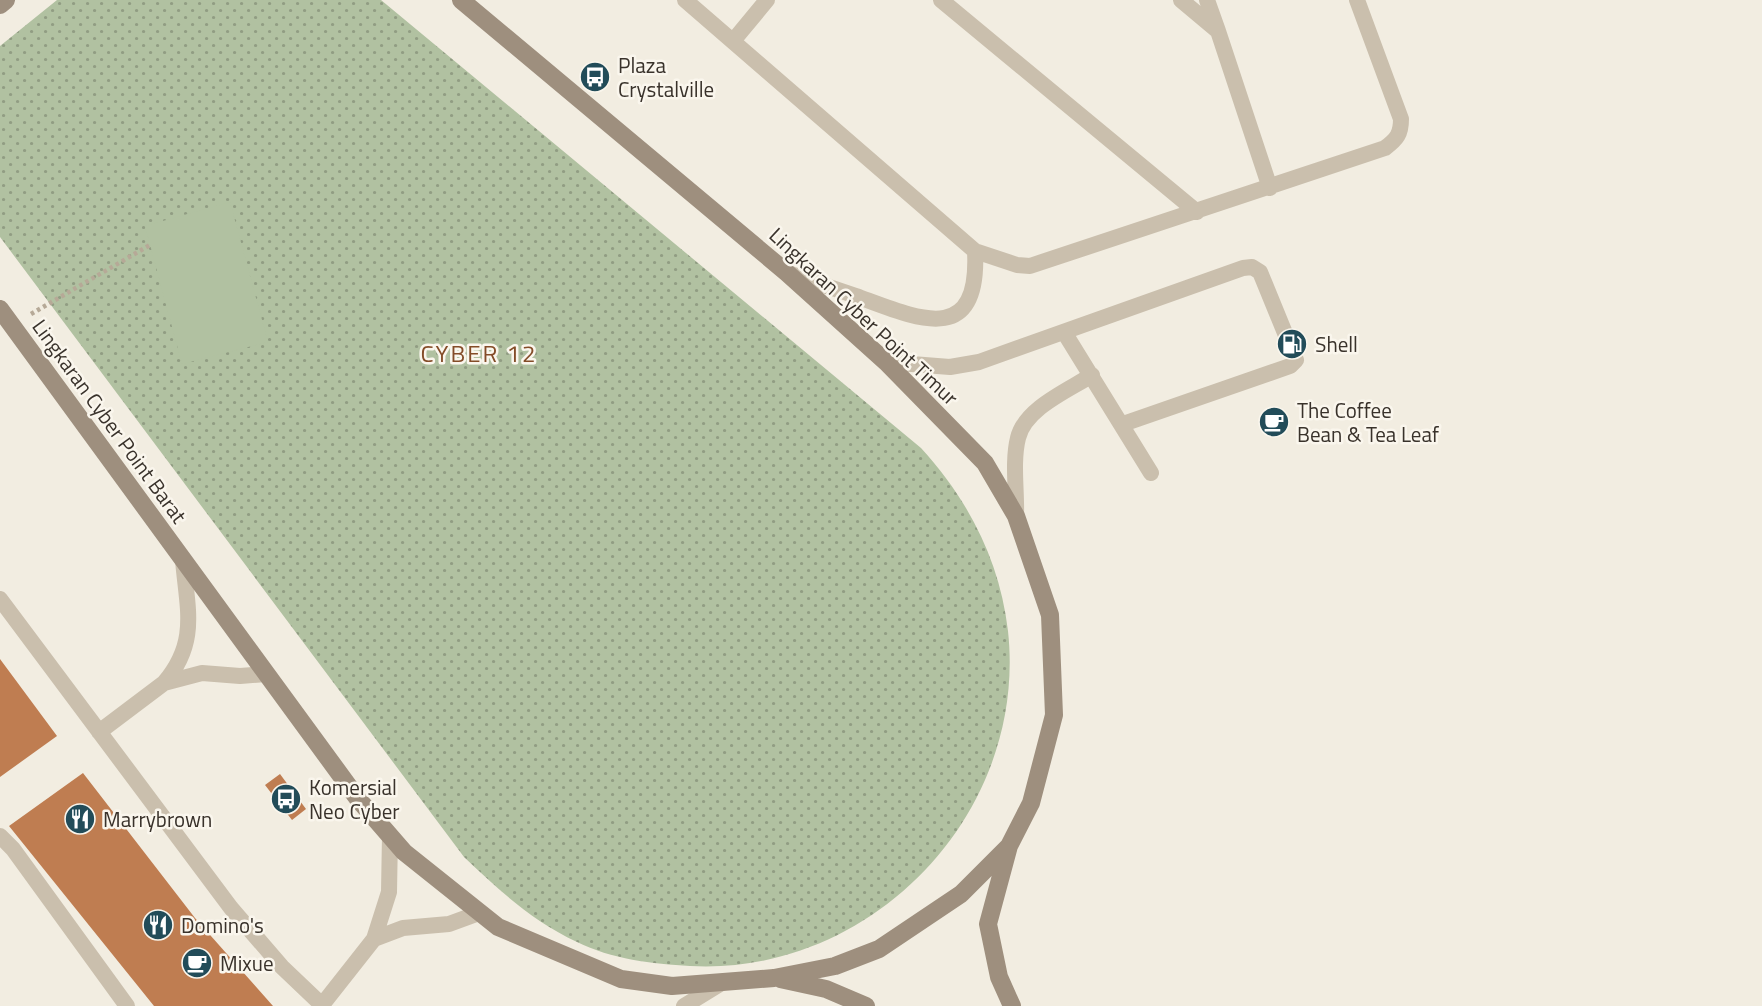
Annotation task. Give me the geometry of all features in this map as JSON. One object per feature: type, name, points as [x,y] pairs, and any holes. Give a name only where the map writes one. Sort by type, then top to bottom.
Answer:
[{"type":"main road","points":[[0,5],[6,0]]},
{"type":"main road","name":"Lingkaran Cyber Point Timur","points":[[461,0],[786,272],[886,362],[985,463],[1016,516],[1050,615],[1054,715],[1031,803],[1009,846]]},
{"type":"main road","name":"Lingkaran Cyber Point Barat","points":[[0,309],[358,799],[404,852],[498,927],[621,979],[672,986],[774,978]]},
{"type":"main road","points":[[774,978],[835,966],[879,949],[961,894],[1009,846]]},
{"type":"main road","points":[[1009,846],[988,924],[999,977],[1012,1006]]},
{"type":"main road","points":[[774,978],[826,989],[866,1006]]},
{"type":"lane","points":[[685,0],[975,251],[1017,265],[1030,266],[1385,148],[1401,133],[1401,120],[1357,0]]},
{"type":"lane","points":[[733,41],[767,0]]},
{"type":"lane","points":[[941,0],[1197,212]]},
{"type":"lane","points":[[1181,0],[1218,31]]},
{"type":"lane","points":[[1207,0],[1270,188]]},
{"type":"lane","points":[[786,272],[909,317],[940,318],[960,309],[972,293],[977,279],[975,251]]},
{"type":"lane","points":[[886,362],[950,367],[1002,355],[1242,268],[1252,267],[1260,272],[1296,360],[1290,366],[1123,424]]},
{"type":"lane","points":[[1064,332],[1151,473]]},
{"type":"lane","points":[[1016,516],[1018,438],[1024,426],[1042,407],[1092,375]]},
{"type":"lane","name":"Lingkaran Cyber Point Barat","points":[[99,732],[164,683],[180,664],[187,645],[190,621],[183,560]]},
{"type":"lane","points":[[0,599],[231,908],[282,967],[322,1005],[374,939],[389,892],[390,835]]},
{"type":"lane","name":"Lingkaran Cyber Point Barat","points":[[164,683],[202,673],[240,677],[266,674]]},
{"type":"lane","points":[[0,836],[13,849],[127,1006]]},
{"type":"lane","points":[[374,939],[403,928],[449,924],[479,913]]},
{"type":"lane","points":[[684,1006],[720,984]]},
{"type":"path","points":[[12,325],[150,245]]},
{"type":"green space","points":[[57,0],[381,0],[921,448],[953,488],[979,532],[998,580],[1008,631],[1008,698],[992,762],[964,820],[924,871],[875,913],[819,944],[756,962],[690,966],[632,960],[577,942],[503,893],[464,857],[0,237],[0,46]]},
{"type":"green space","points":[[230,202],[268,342],[182,364],[145,226]]},
{"type":"building","points":[[0,659],[57,736],[0,777]]},
{"type":"building","points":[[83,773],[195,918],[273,1006],[154,1006],[9,826]]},
{"type":"building","points":[[280,774],[306,809],[292,820],[265,785]]},
{"type":"place","name":"Plaza Crystalville","points":[[595,77]]},
{"type":"place","name":"Shell","points":[[1292,344]]},
{"type":"place","name":"The Coffee Bean & Tea Leaf","points":[[1274,422]]},
{"type":"place","name":"Komersial Neo Cyber","points":[[286,799]]},
{"type":"place","name":"Marrybrown","points":[[80,819]]},
{"type":"place","name":"Domino's","points":[[158,925]]},
{"type":"place","name":"Mixue","points":[[197,963]]},
{"type":"district","name":"CYBER 12","points":[[479,353]]}]
